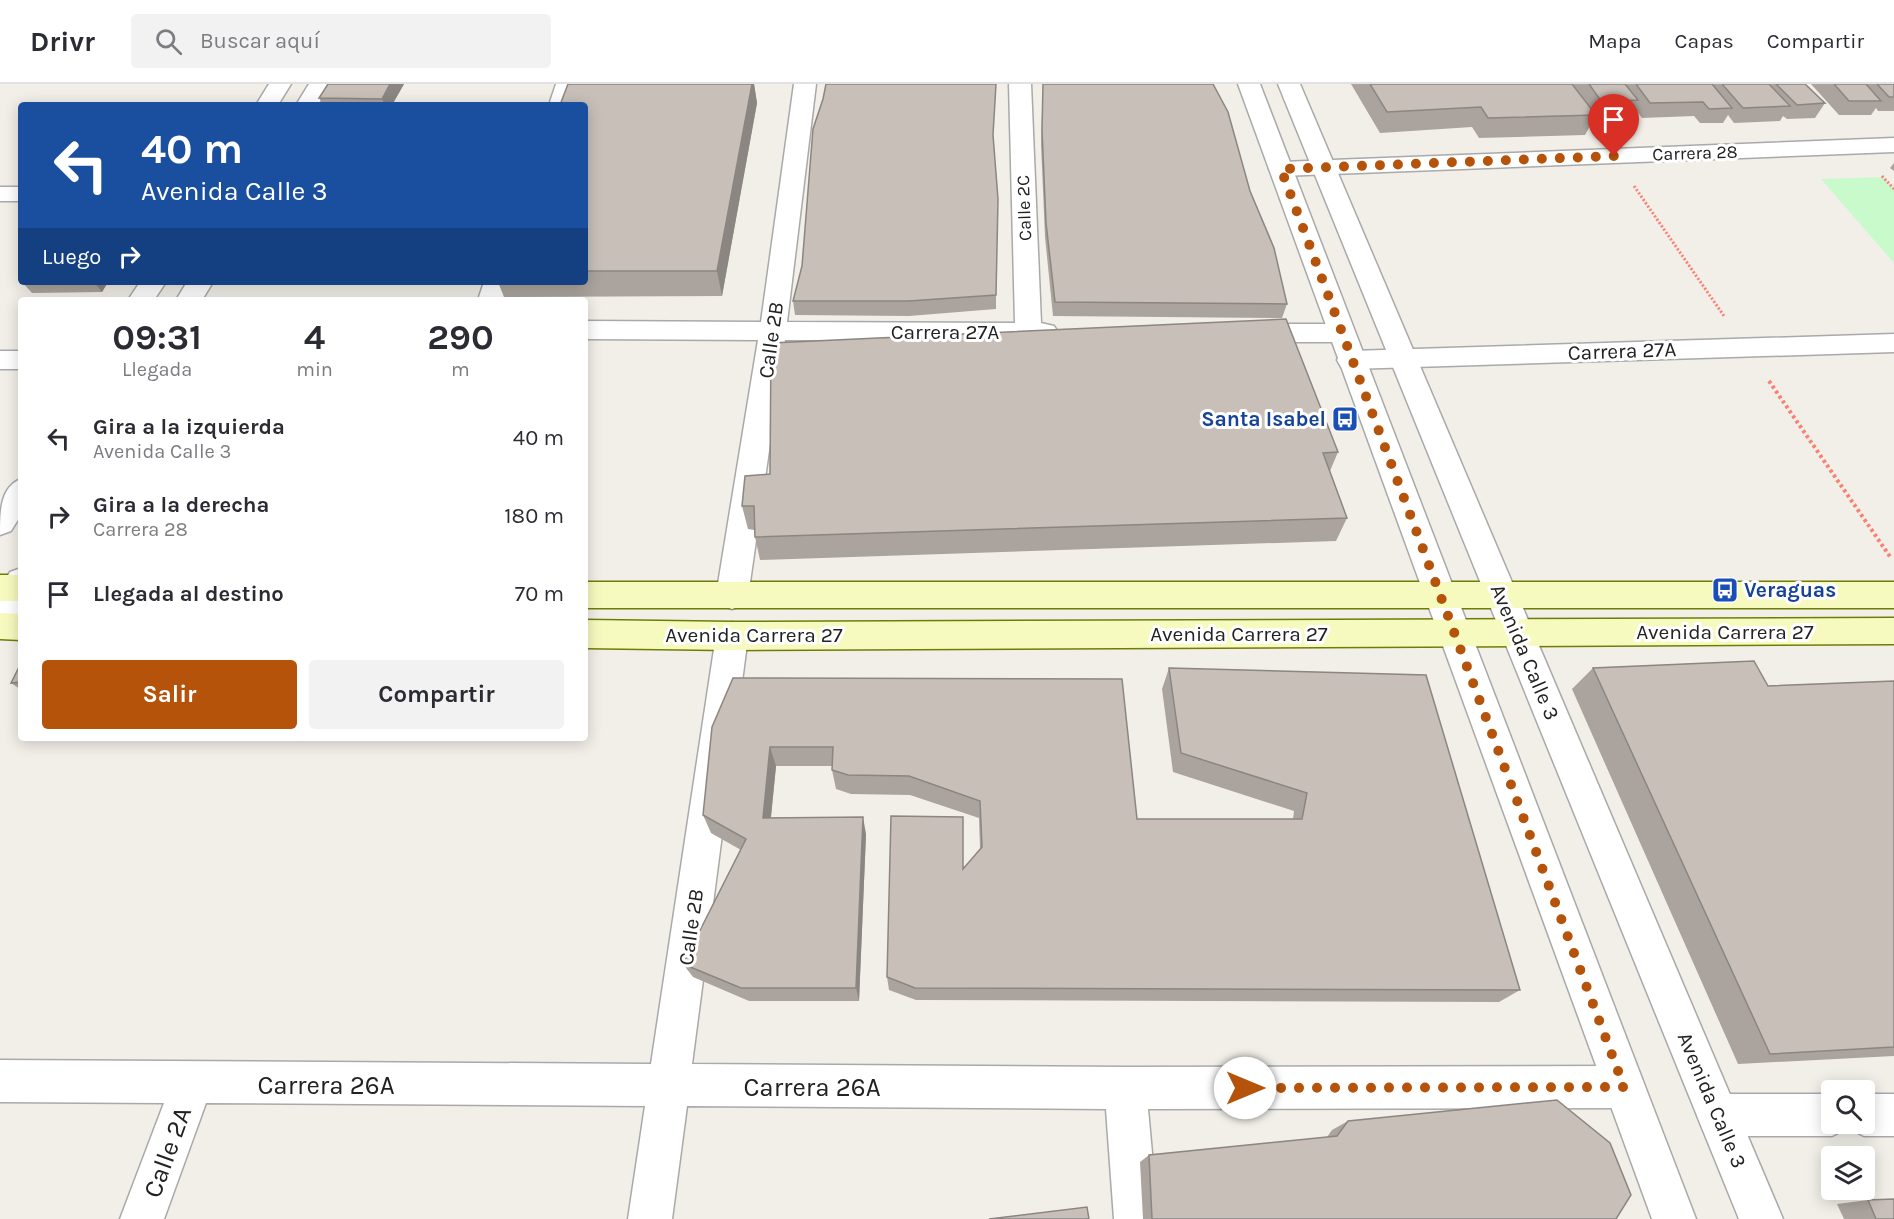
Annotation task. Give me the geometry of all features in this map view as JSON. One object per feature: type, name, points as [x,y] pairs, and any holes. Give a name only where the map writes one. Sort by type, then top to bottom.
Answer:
[{"type":"main road","name":"Avenida Carrera 27","points":[[588,595],[1894,595]]},
{"type":"main road","points":[[0,626],[18,627]]},
{"type":"main road","name":"Avenida Carrera 27","points":[[588,634],[732,636],[1894,631]]},
{"type":"street","points":[[269,102],[280,84]]},
{"type":"street","points":[[310,102],[320,84]]},
{"type":"street","points":[[561,102],[567,84]]},
{"type":"street","name":"Calle 2B","points":[[732,596],[773,331],[805,84]]},
{"type":"street","name":"Calle 2C","points":[[1020,84],[1028,332]]},
{"type":"street","points":[[1249,84],[1674,1219]]},
{"type":"street","name":"Avenida Calle 3","points":[[1288,84],[1761,1219]]},
{"type":"street","name":"Carrera 28","points":[[1281,169],[1894,145]]},
{"type":"street","points":[[0,194],[18,194]]},
{"type":"street","name":"Carrera 27A","points":[[588,330],[1064,332]]},
{"type":"street","points":[[1218,333],[1341,333]]},
{"type":"street","name":"Carrera 27A","points":[[1351,360],[1894,343]]},
{"type":"street","points":[[0,360],[18,360]]},
{"type":"street","points":[[0,523],[18,495]]},
{"type":"street","points":[[0,616],[15,586]]},
{"type":"street","name":"Calle 2B","points":[[650,1219],[732,636]]},
{"type":"street","name":"Carrera 26A","points":[[0,1081],[192,1084],[1125,1088],[1624,1087]]},
{"type":"street","name":"Calle 2A","points":[[142,1219],[192,1084]]},
{"type":"street","points":[[1125,1088],[1136,1219]]},
{"type":"street","points":[[1718,1115],[1821,1115]]},
{"type":"street","points":[[1875,1115],[1894,1115]]},
{"type":"green space","points":[[1883,177],[1894,189],[1894,263],[1821,179]]},
{"type":"building","points":[[328,84],[390,84],[382,99],[319,98]]},
{"type":"building","points":[[568,84],[752,84],[717,271],[588,271],[588,102],[561,102]]},
{"type":"building","points":[[826,84],[996,84],[993,135],[998,199],[996,295],[909,301],[793,301],[802,266],[813,129]]},
{"type":"building","points":[[1043,84],[1213,84],[1228,112],[1250,191],[1274,248],[1287,304],[1055,302],[1046,223],[1042,130]]},
{"type":"building","points":[[1370,84],[1572,84],[1596,115],[1488,118],[1481,107],[1387,112]]},
{"type":"building","points":[[1589,84],[1625,84],[1638,100],[1601,101]]},
{"type":"building","points":[[1636,84],[1712,84],[1732,108],[1709,109],[1703,102],[1650,103]]},
{"type":"building","points":[[1722,84],[1769,84],[1790,106],[1743,108]]},
{"type":"building","points":[[1776,84],[1805,84],[1825,103],[1797,105]]},
{"type":"building","points":[[1834,84],[1866,84],[1881,101],[1849,101]]},
{"type":"building","points":[[1877,84],[1894,84],[1894,97],[1889,97]]},
{"type":"building","points":[[1286,319],[1338,452],[1323,453],[1347,518],[755,537],[754,506],[742,506],[745,476],[770,474],[771,343]]},
{"type":"building","points":[[1754,661],[1768,686],[1894,681],[1894,1047],[1770,1054],[1593,668]]},
{"type":"building","points":[[1169,668],[1426,675],[1520,990],[915,988],[887,977],[891,816],[963,817],[963,869],[982,847],[980,801],[909,776],[848,775],[832,770],[833,747],[770,747],[763,818],[863,817],[856,988],[741,988],[683,964],[746,839],[703,815],[712,727],[733,678],[1122,679],[1137,819],[1302,819],[1307,793],[1181,753]]},
{"type":"building","points":[[18,669],[18,682],[11,683]]},
{"type":"building","points":[[1557,1100],[1610,1143],[1631,1195],[1616,1219],[1152,1219],[1149,1155],[1337,1136],[1348,1121]]},
{"type":"building","points":[[1894,1199],[1894,1219],[1876,1219],[1868,1200]]},
{"type":"building","points":[[1087,1207],[1089,1219],[989,1219]]},
{"type":"place","name":"Santa Isabel","points":[[1345,419]]},
{"type":"place","name":"Veraguas","points":[[1725,590]]},
{"type":"route","points":[[1245,1088],[1624,1087],[1281,169],[1614,156]]}]
